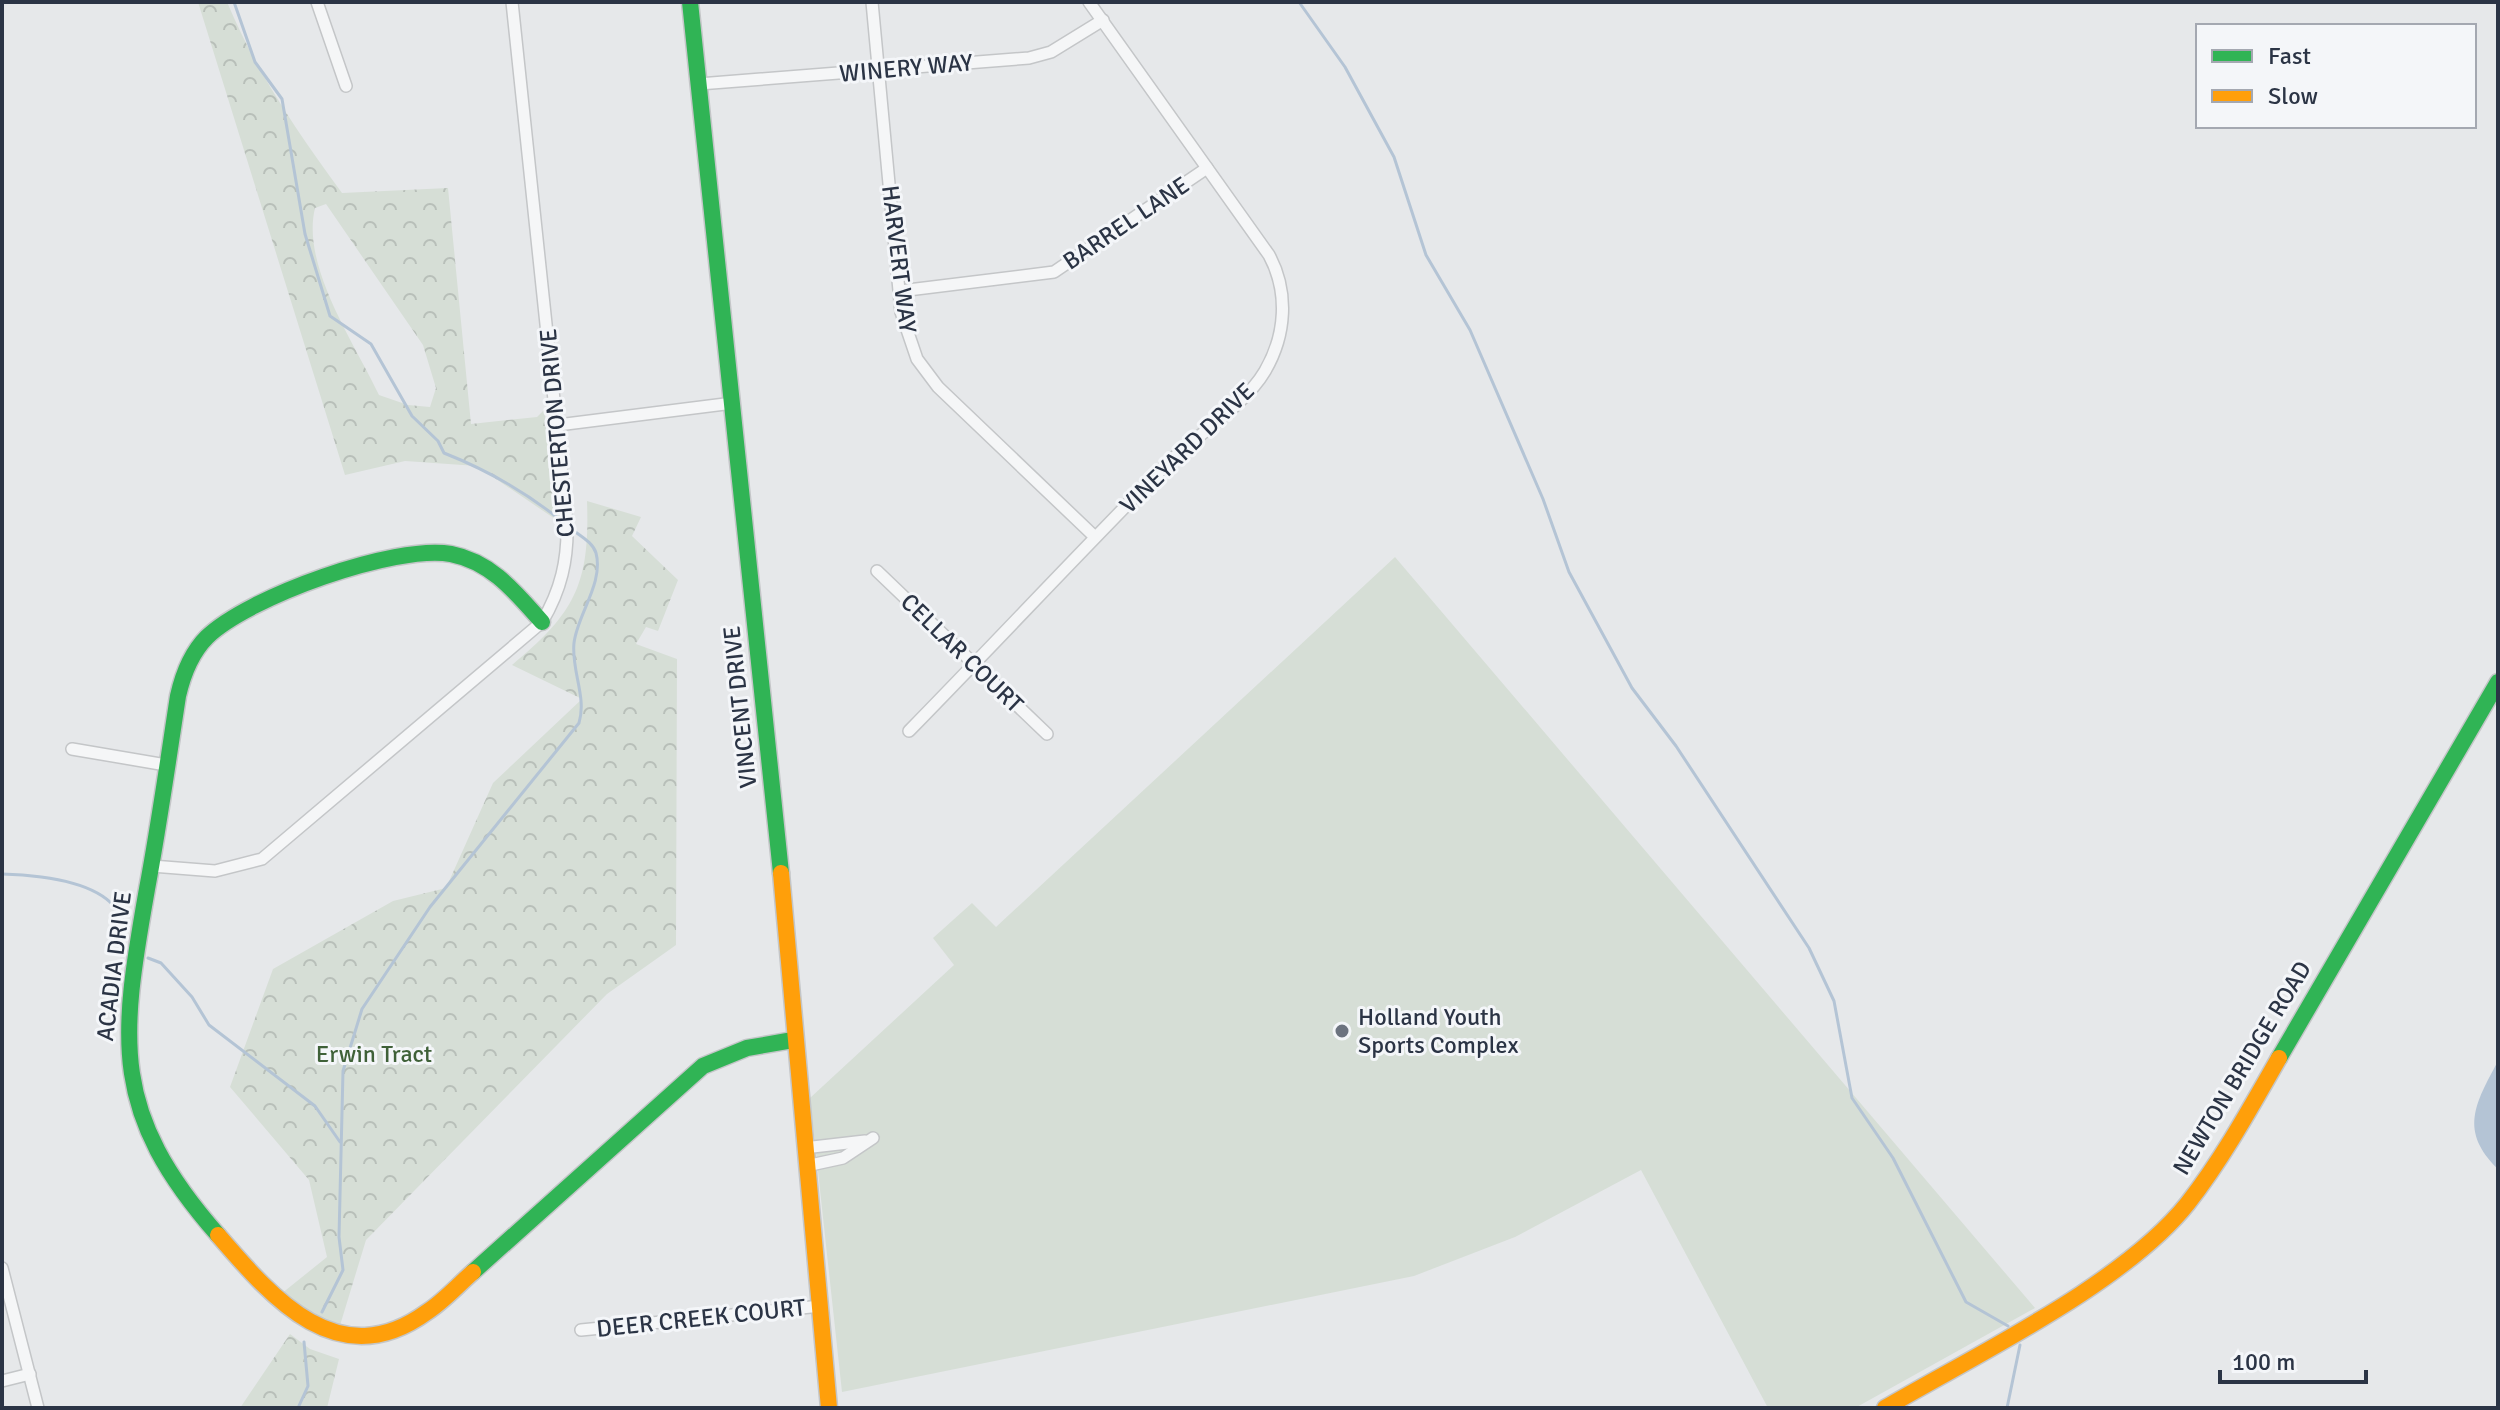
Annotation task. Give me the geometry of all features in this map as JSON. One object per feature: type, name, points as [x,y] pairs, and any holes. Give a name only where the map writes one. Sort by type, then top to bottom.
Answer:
[{"type":"street","points":[[317,2],[346,86]]},
{"type":"street","name":"CHESTERTON DRIVE","points":[[152,866],[215,871],[262,859],[542,622],[559,592],[567,555],[558,425],[512,2]]},
{"type":"street","name":"VINCENT DRIVE","points":[[690,2],[772,777],[793,1040],[829,1408]]},
{"type":"street","name":"HARVERT WAY","points":[[872,2],[900,291],[908,338],[917,359],[938,387],[1095,537]]},
{"type":"street","name":"VINEYARD DRIVE","points":[[909,731],[1200,432],[1250,390],[1266,370],[1278,341],[1283,297],[1275,267],[1089,2]]},
{"type":"street","name":"WINERY WAY","points":[[699,84],[1029,58],[1051,52],[1103,20]]},
{"type":"street","name":"BARREL LANE","points":[[900,291],[1054,272],[1207,168]]},
{"type":"street","points":[[558,425],[733,403]]},
{"type":"street","name":"ACADIA DRIVE","points":[[542,622],[489,569],[461,555],[437,551],[395,555],[278,597],[227,620],[197,648],[182,680],[166,765],[127,1028],[130,1074],[146,1132],[181,1190],[282,1303],[308,1324],[333,1334],[375,1335],[416,1320],[703,1066],[747,1048],[793,1040]]},
{"type":"street","name":"CELLAR COURT","points":[[877,571],[1047,734]]},
{"type":"street","name":"NEWTON BRIDGE ROAD","points":[[1885,1408],[2090,1288],[2158,1234],[2187,1204],[2241,1124],[2498,682]]},
{"type":"street","points":[[72,749],[166,765]]},
{"type":"street","points":[[804,1148],[873,1138],[843,1158],[806,1166]]},
{"type":"street","points":[[2,1268],[38,1408]]},
{"type":"street","name":"DEER CREEK COURT","points":[[581,1330],[821,1306]]},
{"type":"street","points":[[2,1381],[30,1374]]},
{"type":"green space","points":[[198,2],[227,2],[279,101],[342,193],[448,188],[471,424],[537,417],[544,410],[561,523],[477,466],[405,461],[345,475]],"holes":[[[326,204],[423,345],[436,388],[430,407],[408,405],[379,395],[323,279],[313,231],[315,208]]]},
{"type":"green space","name":"Erwin Tract","points":[[587,501],[641,517],[632,536],[678,580],[658,631],[646,627],[636,644],[677,659],[676,945],[607,994],[366,1240],[338,1332],[281,1294],[327,1257],[309,1180],[230,1087],[273,969],[393,901],[446,888],[493,783],[582,699],[512,665],[551,629],[574,595],[585,554]]},
{"type":"green space","name":"Holland Youth Sports Complex","points":[[1395,557],[2035,1308],[1855,1408],[1768,1408],[1641,1170],[1515,1237],[1414,1276],[842,1392],[810,1098],[954,965],[933,938],[972,903],[996,927]]},
{"type":"green space","points":[[290,1334],[310,1349],[339,1359],[327,1408],[240,1408]]},
{"type":"water","points":[[2498,1061],[2498,1169],[2478,1142],[2475,1117],[2483,1091]]},
{"type":"waterway","points":[[234,2],[255,62],[282,99],[305,234],[330,316],[371,344],[412,416],[438,441],[444,453],[504,482],[559,519]]},
{"type":"waterway","points":[[1299,2],[1345,67],[1394,157],[1426,255],[1470,330],[1543,499],[1569,572],[1632,688],[1676,746],[1809,948],[1834,1001],[1852,1098],[1893,1158],[1966,1302],[2008,1326]]},
{"type":"waterway","points":[[322,1312],[343,1270],[339,1237],[343,1071],[362,1009],[430,907],[579,723],[581,703],[574,643],[593,587],[597,564],[592,546],[574,531]]},
{"type":"waterway","points":[[2,874],[46,878],[91,890],[114,906],[128,927]]},
{"type":"waterway","points":[[148,958],[161,963],[192,997],[209,1025],[315,1106],[340,1142]]},
{"type":"waterway","points":[[298,1408],[308,1386],[304,1342]]},
{"type":"waterway","points":[[2007,1408],[2020,1345]]},
{"type":"traffic: fast","points":[[690,2],[781,873]]},
{"type":"traffic: fast","points":[[218,1235],[183,1191],[158,1150],[141,1112],[132,1073],[129,1033],[138,942],[178,696],[192,657],[201,643],[227,622],[287,591],[360,565],[426,553],[466,558],[491,571],[542,622]]},
{"type":"traffic: fast","points":[[2279,1058],[2498,682]]},
{"type":"traffic: fast","points":[[473,1272],[703,1066],[747,1048],[793,1040]]},
{"type":"traffic: slow","points":[[781,873],[829,1408]]},
{"type":"traffic: slow","points":[[1885,1408],[2046,1316],[2126,1262],[2160,1233],[2188,1203],[2213,1168],[2279,1058]]},
{"type":"traffic: slow","points":[[218,1235],[261,1283],[285,1304],[310,1322],[337,1333],[365,1336],[395,1330],[433,1308],[473,1272]]},
{"type":"place","name":"Holland Youth Sports Complex","points":[[1342,1031]]}]
